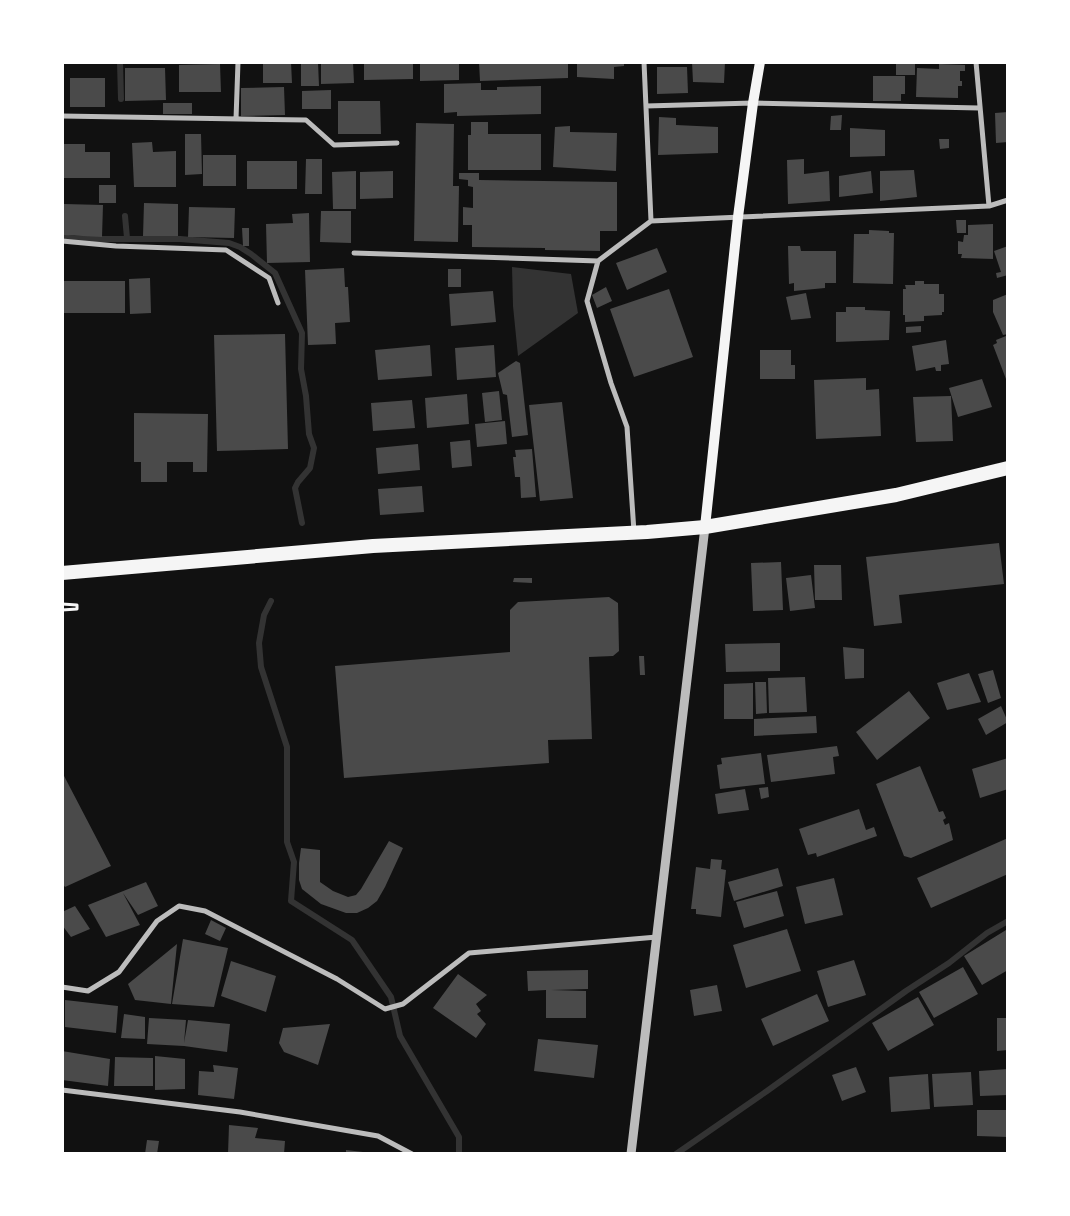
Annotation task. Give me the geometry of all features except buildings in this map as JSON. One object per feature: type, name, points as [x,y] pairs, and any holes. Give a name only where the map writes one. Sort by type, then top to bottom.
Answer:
[{"type":"highway","points":[[62,573],[373,546],[634,533],[705,527],[896,495],[1008,468]]},
{"type":"main road","points":[[705,527],[738,218],[752,103],[760,62]]},
{"type":"street","points":[[236,119],[238,62]]},
{"type":"street","points":[[644,62],[651,221]]},
{"type":"street","points":[[976,62],[989,206]]},
{"type":"street","points":[[646,106],[752,103],[979,108]]},
{"type":"street","points":[[62,116],[306,120],[334,145],[397,143]]},
{"type":"street","points":[[634,533],[627,427],[611,383],[587,301],[598,261],[651,221],[989,206],[1008,200]]},
{"type":"street","points":[[62,241],[116,246],[226,250],[268,278],[278,303]]},
{"type":"street","points":[[354,253],[598,261]]},
{"type":"street","points":[[631,1154],[705,527]]},
{"type":"street","points":[[62,987],[88,990],[119,972],[157,921],[179,906],[205,910],[337,979],[385,1009],[404,1004],[469,953],[657,936]]},
{"type":"street","points":[[62,1090],[240,1112],[378,1136],[412,1154]]},
{"type":"path","points":[[62,604],[77,604],[77,609],[62,610]]},
{"type":"shaded area","points":[[512,267],[571,274],[578,313],[518,356],[513,306]]},
{"type":"waterway","points":[[120,62],[121,99]]},
{"type":"waterway","points":[[125,216],[127,238]]},
{"type":"waterway","points":[[62,237],[74,239],[180,239],[229,243],[251,254],[275,273],[302,333],[301,369],[306,396],[309,434],[314,448],[310,468],[295,488],[302,523]]},
{"type":"waterway","points":[[271,601],[264,615],[259,643],[261,667],[287,747],[287,842],[294,862],[291,901],[352,940],[391,997],[400,1036],[459,1137],[459,1154]]},
{"type":"waterway","points":[[676,1154],[906,991],[949,963],[987,933],[1008,921]]}]
